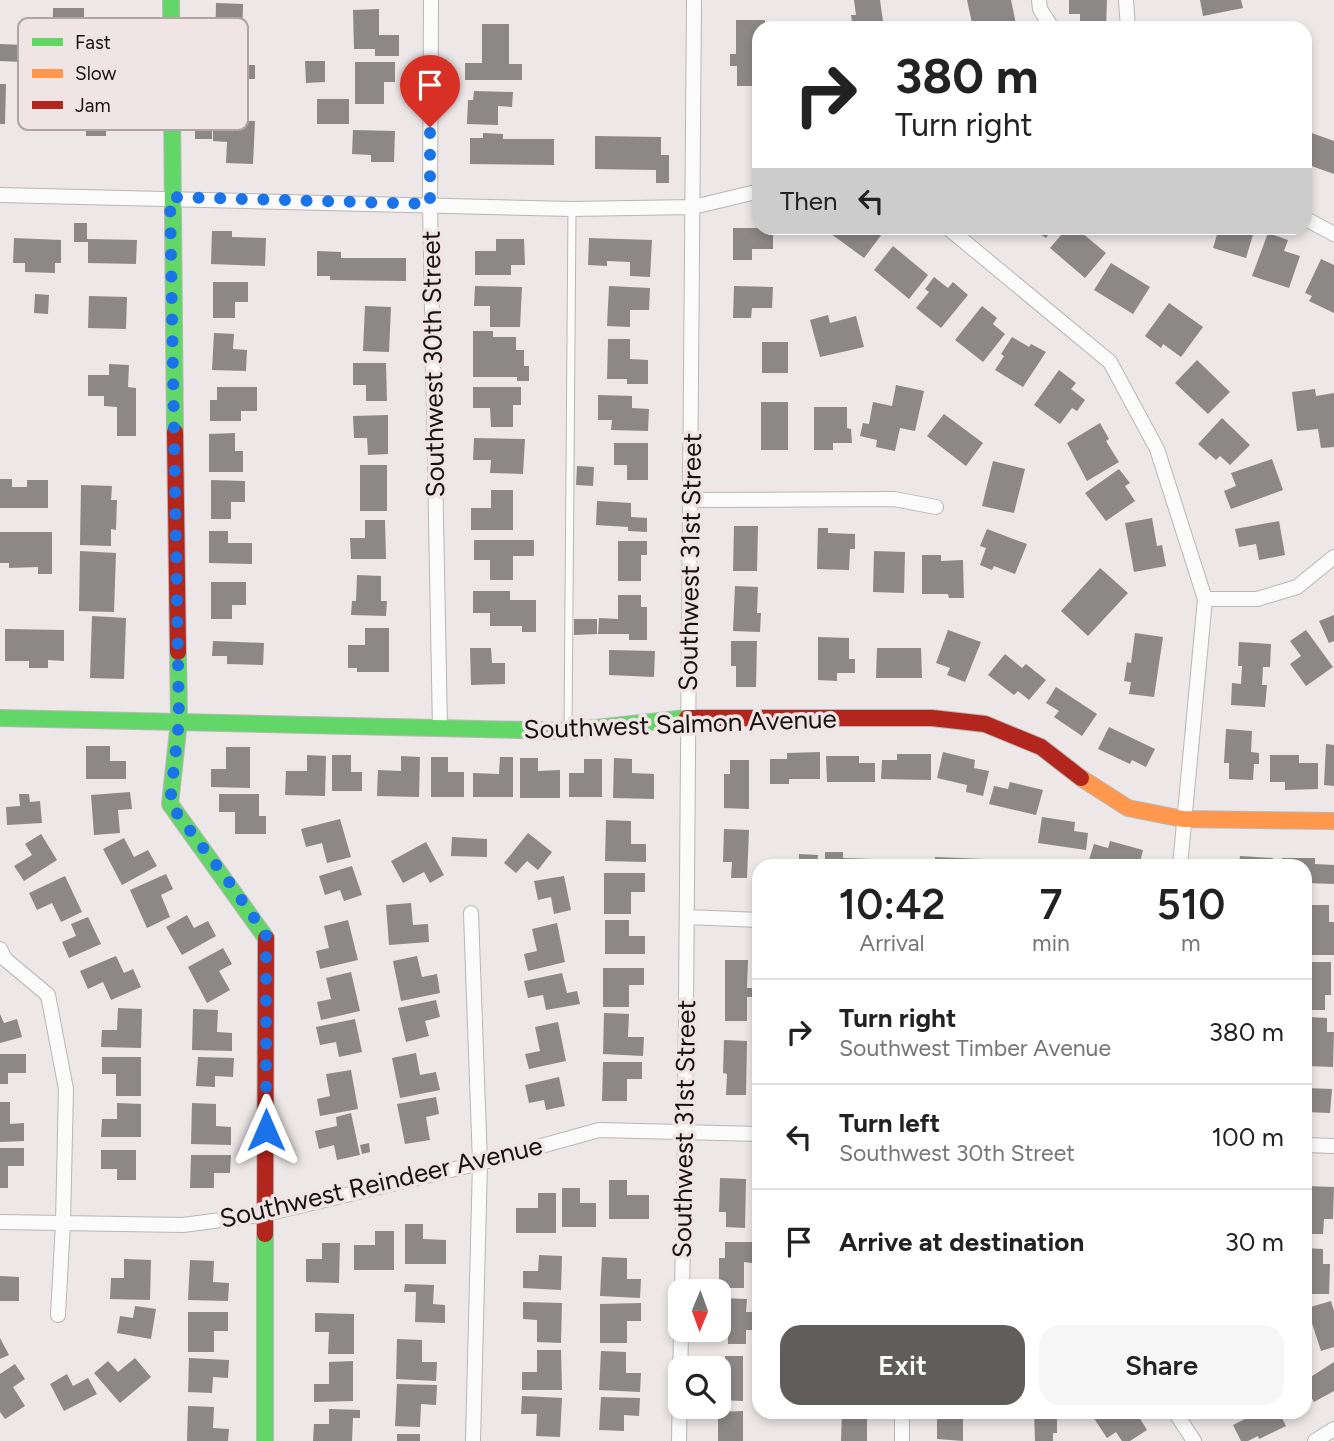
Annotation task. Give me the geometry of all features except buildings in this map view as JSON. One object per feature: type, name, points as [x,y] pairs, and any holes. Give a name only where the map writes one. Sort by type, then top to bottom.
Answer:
[{"type":"street","points":[[171,0],[171,18]]},
{"type":"street","name":"Southwest 30th Street","points":[[431,0],[430,204],[440,729]]},
{"type":"street","name":"Southwest 31st Street","points":[[682,1279],[694,0]]},
{"type":"street","points":[[1039,0],[1040,9],[1048,21]]},
{"type":"street","points":[[1126,0],[1128,21]]},
{"type":"street","points":[[170,130],[179,721],[170,804],[266,935],[265,1441]]},
{"type":"street","points":[[0,195],[170,197],[572,209],[693,208],[752,193]]},
{"type":"street","points":[[1312,222],[1334,234]]},
{"type":"street","points":[[956,235],[1110,362],[1157,449],[1205,598],[1181,859]]},
{"type":"street","points":[[690,500],[894,499],[936,507]]},
{"type":"street","points":[[1205,598],[1257,599],[1297,587],[1334,557]]},
{"type":"street","name":"Southwest Salmon Avenue","points":[[0,718],[568,731],[688,718],[932,718],[985,724],[1041,747],[1083,780],[1128,808],[1184,819],[1334,821]]},
{"type":"street","points":[[471,913],[480,1163],[473,1441]]},
{"type":"street","points":[[687,917],[752,920]]},
{"type":"street","points":[[2,956],[48,995],[66,1089],[58,1315]]},
{"type":"street","name":"Southwest Reindeer Avenue","points":[[0,1222],[183,1225],[266,1214],[480,1163],[600,1130],[752,1134]]},
{"type":"street","points":[[1312,1145],[1334,1146]]},
{"type":"street","points":[[679,1441],[681,1342]]},
{"type":"street","points":[[902,1419],[902,1441]]},
{"type":"street","points":[[1180,1419],[1194,1441]]},
{"type":"street","points":[[1315,1441],[1334,1429]]},
{"type":"lane","points":[[568,731],[572,209]]},
{"type":"traffic: fast","points":[[171,0],[171,18]]},
{"type":"traffic: fast","points":[[172,130],[175,432]]},
{"type":"traffic: fast","points":[[178,652],[179,721],[170,804],[266,938]]},
{"type":"traffic: fast","points":[[0,718],[568,731],[687,718]]},
{"type":"traffic: fast","points":[[265,1234],[265,1441]]},
{"type":"traffic: slow","points":[[1081,778],[1128,808],[1183,819],[1334,821]]},
{"type":"traffic: jam","points":[[175,432],[178,652]]},
{"type":"traffic: jam","points":[[687,718],[932,718],[985,724],[1041,747],[1081,778]]},
{"type":"traffic: jam","points":[[265,1234],[266,938]]},
{"type":"route","points":[[266,1130],[266,935],[170,804],[179,721],[170,197],[430,204],[430,127]]}]
